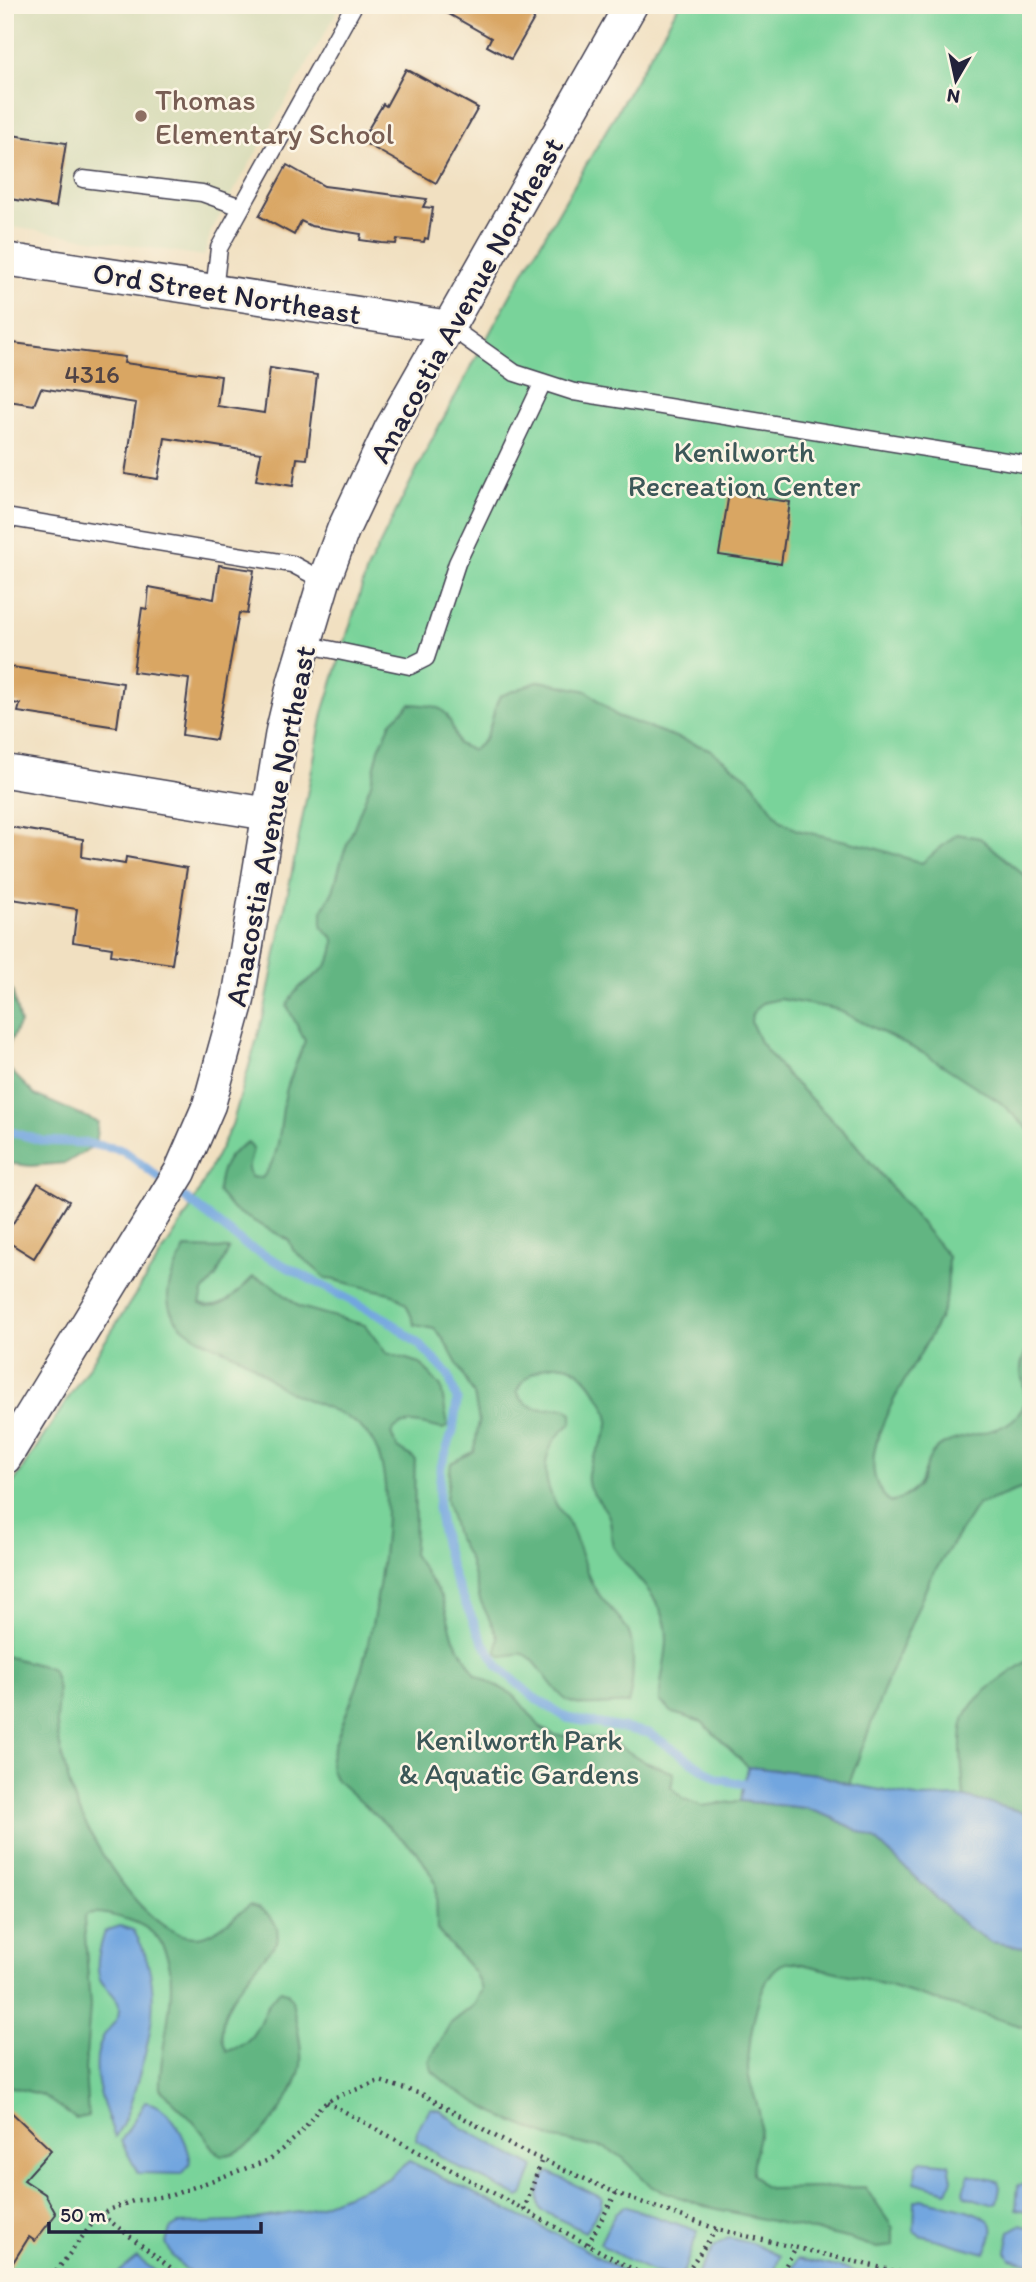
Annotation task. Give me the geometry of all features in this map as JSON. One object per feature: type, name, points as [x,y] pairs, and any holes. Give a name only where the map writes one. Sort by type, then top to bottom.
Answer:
[{"type":"street","name":"Anacostia Avenue Northeast","points":[[5,1458],[180,1172],[209,1105],[227,1047],[244,965],[282,731],[304,644],[324,581],[358,496],[390,429],[631,5]]},
{"type":"street","name":"Ord Street Northeast","points":[[5,259],[450,327]]},
{"type":"street","points":[[5,771],[269,814]]},
{"type":"lane","points":[[214,291],[219,248],[354,5]]},
{"type":"lane","points":[[83,179],[202,193],[241,207]]},
{"type":"lane","points":[[450,327],[516,373],[574,392],[1031,465]]},
{"type":"lane","points":[[304,644],[410,666],[426,658],[457,563],[543,382]]},
{"type":"lane","points":[[5,517],[292,564],[324,581]]},
{"type":"path","points":[[52,2277],[74,2246],[103,2215],[133,2201],[172,2195],[270,2160],[300,2134],[327,2102],[380,2081],[424,2095],[514,2147],[616,2193],[717,2229],[920,2277]]},
{"type":"path","points":[[327,2102],[647,2277]]},
{"type":"path","points":[[524,2210],[542,2159]]},
{"type":"path","points":[[588,2244],[616,2193]]},
{"type":"path","points":[[103,2215],[183,2277]]},
{"type":"path","points":[[683,2277],[717,2229]]},
{"type":"path","points":[[779,2277],[795,2249]]},
{"type":"path","points":[[875,2277],[880,2268]]},
{"type":"shaded area","name":"Thomas Elementary School","points":[[5,5],[341,5],[211,231],[204,256],[5,226]]},
{"type":"green space","name":"Kenilworth Park & Aquatic Gardens","points":[[679,5],[1031,5],[1031,2277],[5,2277],[5,1496],[188,1213],[232,1125],[264,1014],[323,713],[367,570],[431,441],[511,294]]},
{"type":"green space","points":[[540,681],[587,691],[617,716],[709,749],[750,779],[780,820],[797,830],[868,846],[922,863],[957,834],[980,838],[1031,881],[1031,1132],[1001,1103],[925,1054],[836,1009],[780,999],[762,1003],[752,1014],[751,1022],[760,1042],[785,1073],[853,1141],[948,1256],[947,1294],[938,1321],[880,1431],[874,1458],[876,1482],[891,1503],[914,1490],[922,1479],[928,1460],[938,1448],[956,1439],[998,1428],[1015,1418],[1024,1404],[1021,1368],[1031,1343],[1031,1485],[977,1505],[930,1579],[887,1681],[849,1784],[816,1774],[748,1767],[702,1722],[673,1713],[660,1701],[667,1646],[663,1615],[652,1595],[614,1548],[609,1517],[589,1486],[589,1468],[606,1434],[608,1416],[604,1404],[590,1383],[575,1369],[567,1366],[550,1366],[534,1373],[517,1391],[531,1406],[544,1409],[565,1408],[572,1413],[572,1423],[556,1438],[547,1456],[548,1486],[572,1529],[591,1582],[625,1625],[631,1638],[633,1667],[628,1704],[575,1704],[562,1697],[528,1657],[523,1654],[501,1656],[497,1653],[498,1637],[480,1600],[469,1559],[456,1535],[446,1499],[451,1463],[474,1451],[479,1421],[474,1395],[443,1338],[434,1329],[415,1325],[406,1304],[393,1294],[326,1278],[293,1250],[289,1240],[233,1210],[218,1192],[220,1176],[226,1162],[241,1146],[248,1142],[253,1149],[248,1169],[251,1177],[262,1178],[274,1158],[287,1088],[305,1041],[287,1006],[300,987],[329,962],[333,952],[334,939],[322,927],[322,911],[333,891],[343,855],[371,783],[379,749],[391,722],[410,704],[439,708],[448,716],[458,744],[472,750],[488,733],[500,696]]},
{"type":"green space","points":[[5,988],[12,990],[20,1023],[5,1052]]},
{"type":"green space","points":[[5,1065],[35,1095],[98,1122],[95,1145],[66,1163],[31,1166],[5,1163]]},
{"type":"green space","points":[[185,1248],[229,1249],[216,1277],[203,1292],[200,1304],[216,1306],[229,1300],[253,1277],[269,1283],[300,1307],[365,1325],[386,1353],[420,1363],[441,1387],[448,1426],[443,1429],[407,1423],[395,1428],[391,1434],[397,1447],[415,1459],[413,1554],[442,1598],[454,1639],[476,1675],[514,1695],[541,1728],[555,1735],[608,1739],[645,1762],[674,1773],[671,1787],[684,1799],[702,1806],[740,1801],[805,1808],[833,1818],[875,1839],[966,1926],[991,1942],[1031,1948],[1031,2029],[862,1978],[793,1962],[781,1965],[771,1974],[764,1987],[753,2022],[748,2068],[760,2119],[752,2174],[763,2186],[771,2189],[865,2187],[893,2228],[893,2246],[877,2248],[851,2239],[704,2206],[652,2187],[623,2158],[605,2148],[555,2139],[506,2119],[452,2088],[432,2071],[429,2061],[450,2024],[474,2005],[482,1989],[474,1972],[437,1930],[436,1883],[418,1853],[335,1779],[330,1766],[334,1747],[359,1679],[378,1592],[386,1522],[381,1461],[371,1439],[352,1421],[280,1387],[247,1361],[204,1341],[180,1325],[168,1302],[169,1287]]},
{"type":"green space","points":[[5,1656],[51,1668],[58,1690],[57,1725],[60,1746],[76,1801],[102,1854],[141,1906],[163,1925],[185,1936],[212,1933],[250,1905],[262,1910],[275,1923],[277,1942],[236,1992],[223,2022],[222,2037],[227,2051],[240,2046],[255,2032],[273,1997],[281,1990],[287,1992],[292,2000],[301,2049],[301,2065],[292,2091],[283,2106],[261,2134],[235,2153],[217,2153],[195,2123],[160,2089],[171,1994],[170,1970],[164,1949],[151,1932],[129,1920],[98,1913],[87,1914],[84,1919],[90,2006],[85,2070],[88,2116],[76,2119],[42,2095],[5,2085]]},
{"type":"green space","points":[[1031,1658],[1031,1814],[964,1797],[961,1744],[962,1727],[975,1701]]},
{"type":"water","points":[[748,1767],[816,1774],[849,1784],[921,1798],[964,1797],[1031,1814],[1031,1948],[991,1942],[966,1926],[875,1839],[833,1818],[805,1808],[740,1801]]},
{"type":"water","points":[[120,1926],[133,1930],[143,1948],[149,1967],[153,2005],[143,2063],[123,2124],[115,2137],[99,2088],[97,2062],[98,2049],[117,2018],[119,2005],[100,1979],[98,1967],[105,1931]]},
{"type":"water","points":[[145,2102],[163,2110],[182,2134],[191,2163],[182,2174],[138,2173],[121,2141]]},
{"type":"water","points":[[430,2108],[440,2110],[461,2127],[534,2167],[523,2195],[519,2197],[454,2165],[416,2140],[417,2131]]},
{"type":"water","points":[[409,2161],[568,2240],[632,2277],[194,2277],[173,2257],[166,2243],[170,2229],[178,2224],[236,2222],[305,2211],[387,2179]]},
{"type":"water","points":[[921,2161],[949,2164],[952,2179],[947,2191],[915,2182],[916,2166]]},
{"type":"water","points":[[549,2172],[602,2198],[600,2208],[585,2232],[541,2210],[539,2189]]},
{"type":"water","points":[[969,2174],[998,2181],[1000,2187],[997,2202],[991,2204],[965,2196],[963,2191]]},
{"type":"water","points":[[1018,2185],[1031,2186],[1031,2212],[1016,2209]]},
{"type":"water","points":[[921,2199],[972,2212],[989,2221],[992,2233],[985,2253],[914,2231],[915,2201]]},
{"type":"water","points":[[624,2206],[698,2231],[683,2273],[674,2275],[653,2271],[600,2243],[615,2213]]},
{"type":"water","points":[[1020,2225],[1031,2228],[1031,2264],[1010,2259],[1006,2252],[1010,2231]]},
{"type":"water","points":[[728,2238],[751,2243],[780,2256],[772,2277],[696,2277],[714,2247]]},
{"type":"water","points":[[137,2258],[164,2277],[113,2277]]},
{"type":"water","points":[[798,2259],[848,2269],[866,2277],[787,2277]]},
{"type":"building","points":[[433,5],[542,5],[511,59],[487,46],[491,38]]},
{"type":"building","points":[[406,69],[478,108],[436,183],[361,141],[383,104],[386,106]]},
{"type":"building","points":[[5,134],[66,143],[56,207],[5,198]]},
{"type":"building","points":[[287,165],[324,186],[427,199],[423,207],[433,208],[428,239],[425,238],[424,242],[397,239],[396,244],[360,240],[361,234],[311,226],[301,221],[294,235],[259,216]]},
{"type":"building","points":[[5,342],[125,357],[124,363],[221,376],[217,406],[264,413],[270,368],[317,375],[307,459],[297,458],[293,486],[256,480],[261,453],[165,438],[158,479],[125,474],[136,403],[41,388],[34,405],[8,401]]},
{"type":"building","points":[[729,493],[790,502],[781,564],[719,555]]},
{"type":"building","points":[[219,565],[254,570],[247,614],[239,613],[216,740],[182,735],[189,679],[133,672],[142,608],[147,609],[149,587],[214,599]]},
{"type":"building","points":[[5,666],[123,683],[117,727],[18,712],[20,704],[5,702]]},
{"type":"building","points":[[10,827],[83,839],[82,857],[125,864],[126,857],[187,868],[172,964],[111,955],[112,948],[73,942],[77,909],[5,898],[5,844]]},
{"type":"building","points":[[38,1183],[69,1201],[34,1258],[5,1240],[5,1236]]},
{"type":"building","points":[[5,2106],[51,2150],[24,2180],[45,2194],[56,2214],[35,2241],[29,2237],[5,2275]]},
{"type":"waterway","points":[[5,1130],[43,1141],[85,1143],[123,1150],[247,1246],[388,1320],[421,1346],[448,1374],[457,1400],[453,1431],[441,1466],[438,1508],[444,1543],[454,1578],[481,1638],[499,1667],[533,1697],[567,1718],[649,1733],[718,1779],[754,1786]]},
{"type":"place","name":"Thomas Elementary School","points":[[141,116]]},
{"type":"park label","name":"Kenilworth Recreation Center","points":[[744,468]]}]
